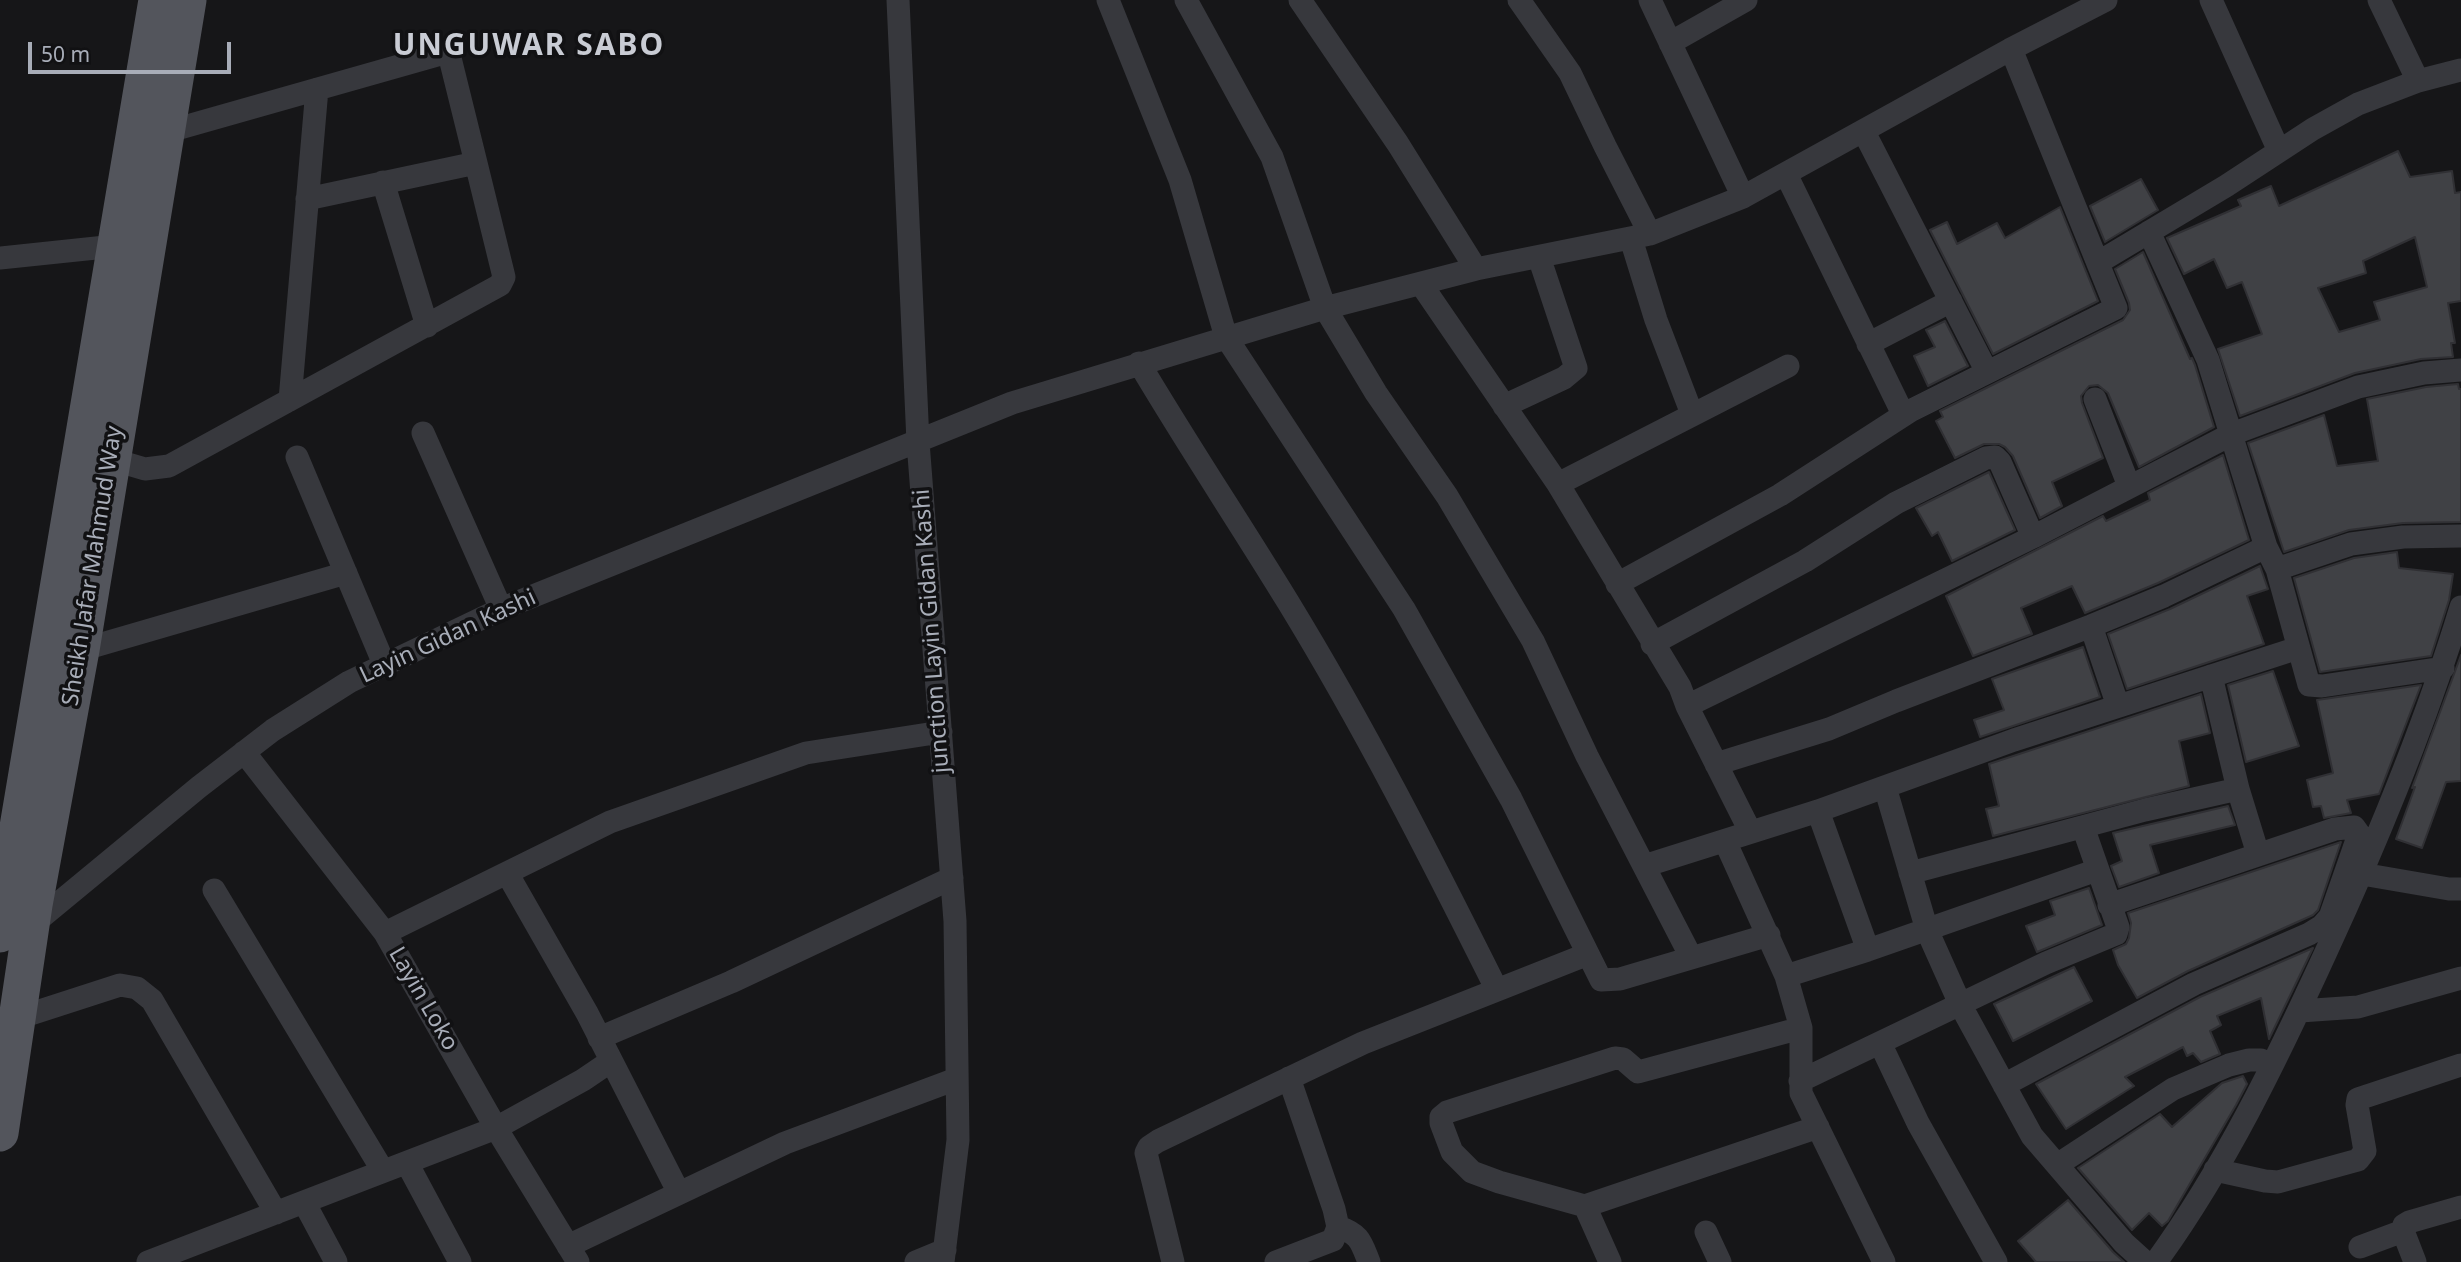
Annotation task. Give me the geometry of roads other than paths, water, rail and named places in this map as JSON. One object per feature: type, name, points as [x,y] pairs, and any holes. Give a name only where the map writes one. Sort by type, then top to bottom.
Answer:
[{"type":"main road","name":"Sheikh Jafar Mahmud Way","points":[[0,1133],[18,1018],[16,929],[116,246],[157,0]]},
{"type":"main road","name":"Sheikh Jafar Mahmud Way","points":[[16,929],[81,650],[188,0]]},
{"type":"street","name":"junction Layin Gidan Kashi","points":[[898,0],[918,442],[955,922],[958,1140],[944,1256]]},
{"type":"street","points":[[1108,0],[1180,180],[1226,337],[1404,609],[1511,799],[1601,980],[1607,981],[1769,935]]},
{"type":"street","points":[[1186,0],[1272,157],[1325,308],[1376,393],[1447,496],[1533,641],[1587,756],[1691,957]]},
{"type":"street","points":[[1519,0],[1570,73],[1641,236],[1656,320],[1692,414]]},
{"type":"street","points":[[1650,0],[1743,197]]},
{"type":"street","points":[[1670,43],[1746,0]]},
{"type":"street","name":"Layin Gidan Kashi","points":[[16,929],[273,730],[349,682],[501,609],[1012,403],[1325,308],[1476,269],[1641,236],[1743,197],[2011,48],[2106,0]]},
{"type":"street","points":[[2211,0],[2279,151]]},
{"type":"street","points":[[2379,0],[2418,81]]},
{"type":"street","points":[[1308,3],[1476,269]]},
{"type":"street","points":[[1617,584],[1780,495],[1910,411],[2116,308],[2011,48]]},
{"type":"street","points":[[111,459],[145,468],[169,466],[488,293],[500,285],[505,277],[447,54],[166,132]]},
{"type":"street","points":[[2099,262],[2358,104],[2418,81],[2461,70]]},
{"type":"street","points":[[290,400],[317,89]]},
{"type":"street","points":[[1864,132],[1987,372]]},
{"type":"street","points":[[307,199],[476,163]]},
{"type":"street","points":[[1786,174],[1898,406],[1901,410],[1910,411]]},
{"type":"street","points":[[383,182],[426,326]]},
{"type":"street","points":[[2149,232],[2208,360],[2266,547],[2277,569],[2310,687],[2443,668]]},
{"type":"street","points":[[0,258],[116,246]]},
{"type":"street","points":[[1504,406],[1564,378],[1576,368],[1539,257]]},
{"type":"street","points":[[1421,284],[1558,484],[1676,681],[1750,831]]},
{"type":"street","points":[[1868,344],[1951,301]]},
{"type":"street","points":[[1139,363],[1288,601],[1340,692],[1408,813],[1497,990]]},
{"type":"street","points":[[1558,484],[1788,366]]},
{"type":"street","points":[[1687,706],[2034,537],[2232,434],[2358,387],[2424,373],[2461,370]]},
{"type":"street","points":[[2095,399],[2129,486]]},
{"type":"street","points":[[423,433],[501,609]]},
{"type":"street","points":[[297,457],[384,664]]},
{"type":"street","points":[[1652,644],[1805,561],[1896,503],[1986,458],[1995,457],[2000,461],[2034,537]]},
{"type":"street","points":[[2277,569],[2351,544],[2403,537],[2461,536]]},
{"type":"street","points":[[1716,764],[1829,729],[2091,626],[2164,596],[2266,547]]},
{"type":"street","points":[[81,650],[346,573]]},
{"type":"street","points":[[2156,1262],[2188,1218],[2300,1011],[2403,776],[2443,668],[2461,607]]},
{"type":"street","points":[[2091,626],[2118,706]]},
{"type":"street","points":[[1644,866],[1818,811],[2014,740],[2298,648]]},
{"type":"street","points":[[2211,676],[2238,789],[2258,853]]},
{"type":"street","points":[[385,933],[610,822],[806,754],[941,732]]},
{"type":"street","name":"Layin Loko","points":[[244,752],[385,933],[496,1128],[573,1254]]},
{"type":"street","points":[[1885,787],[1927,930],[1961,1006],[2032,1136],[2124,1243],[2145,1262]]},
{"type":"street","points":[[1910,873],[2238,789]]},
{"type":"street","points":[[1818,811],[1868,950]]},
{"type":"street","points":[[1800,1081],[2046,963],[2116,934],[2118,927],[2083,827]]},
{"type":"street","points":[[2004,1084],[2194,984],[2322,926],[2330,917],[2359,834],[2354,827],[2336,829],[2109,905]]},
{"type":"street","points":[[1725,841],[1786,976],[1801,1028],[1801,1093],[1884,1262]]},
{"type":"street","points":[[1786,976],[2097,870]]},
{"type":"street","points":[[507,873],[599,1038],[679,1193]]},
{"type":"street","points":[[2362,874],[2461,889]]},
{"type":"street","points":[[599,1038],[731,982],[952,878]]},
{"type":"street","points":[[214,890],[383,1171]]},
{"type":"street","points":[[1173,1262],[1146,1153],[1149,1147],[1363,1043],[1588,954]]},
{"type":"street","points":[[2300,1011],[2358,1007],[2461,978]]},
{"type":"street","points":[[18,1018],[120,985],[137,988],[152,1000],[276,1213]]},
{"type":"street","points":[[1801,1028],[1638,1073],[1623,1059],[1615,1058],[1447,1112],[1441,1117],[1441,1123],[1452,1153],[1472,1172],[1586,1206],[1818,1126]]},
{"type":"street","points":[[1880,1044],[1918,1123],[1996,1262]]},
{"type":"street","points":[[2057,1165],[2173,1089],[2229,1065],[2249,1060],[2261,1060],[2272,1065]]},
{"type":"street","points":[[148,1262],[199,1253],[276,1213],[496,1128],[583,1080],[611,1061]]},
{"type":"street","points":[[2215,1170],[2278,1182],[2358,1160],[2365,1151],[2358,1099],[2461,1065]]},
{"type":"street","points":[[1276,1262],[1333,1240],[1338,1227],[1289,1078]]},
{"type":"street","points":[[573,1254],[679,1193],[785,1143],[956,1079]]},
{"type":"street","points":[[407,1163],[460,1262]]},
{"type":"street","points":[[304,1202],[336,1262]]},
{"type":"street","points":[[1586,1206],[1610,1262]]},
{"type":"street","points":[[2416,1262],[2403,1231],[2404,1225],[2461,1208]]},
{"type":"street","points":[[1338,1227],[1353,1232],[1369,1262]]},
{"type":"street","points":[[1706,1231],[1720,1262]]},
{"type":"street","points":[[2360,1247],[2403,1231]]},
{"type":"street","points":[[916,1262],[944,1256]]},
{"type":"district","name":"UNGUWAR SABO","points":[[529,46]]}]
